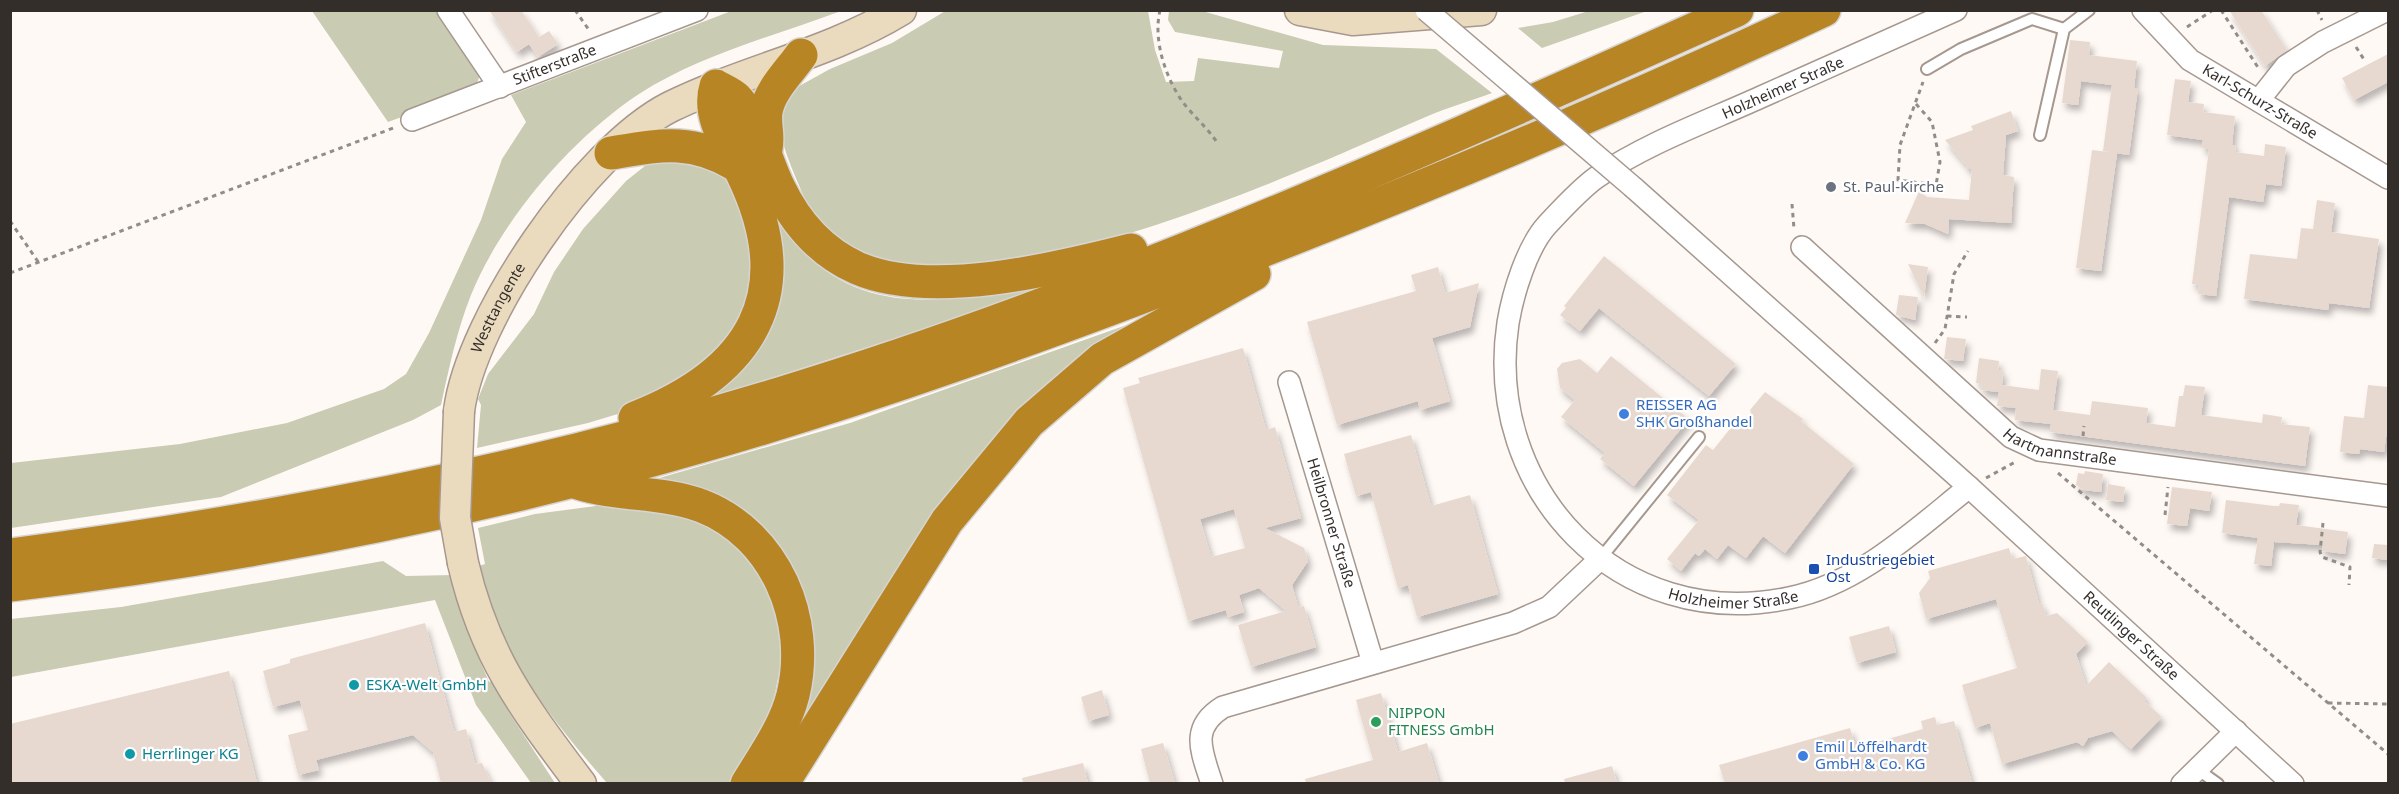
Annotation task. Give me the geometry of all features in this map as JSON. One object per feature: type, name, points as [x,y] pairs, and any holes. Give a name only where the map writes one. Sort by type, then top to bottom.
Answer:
[{"type":"highway","points":[[10,585],[132,571],[260,549],[463,508],[562,469],[1038,305],[1198,243],[1507,113],[1737,10]]},
{"type":"highway","points":[[10,555],[252,520],[455,479],[562,469],[799,417],[1063,328],[1308,233],[1508,152],[1824,10]]},
{"type":"highway","points":[[562,469],[595,430],[672,402],[705,382],[748,336],[762,309],[768,283],[769,261],[750,160],[769,134],[766,113],[769,103],[801,55]]},
{"type":"highway","points":[[716,86],[713,107],[791,213],[823,248],[858,269],[897,279],[934,281],[984,279],[1055,268],[1137,249],[1198,243]]},
{"type":"highway","points":[[611,153],[663,145],[685,145],[750,160]]},
{"type":"highway","points":[[782,783],[947,521],[1029,422],[1102,359],[1221,290],[1269,267],[1308,233]]},
{"type":"highway","points":[[562,469],[602,491],[657,495],[724,515],[743,528],[770,560],[793,610],[797,635],[797,674],[785,719],[747,783]]},
{"type":"main road","name":"Westtangente","points":[[581,783],[509,685],[482,631],[462,563],[455,518],[459,411],[470,365],[483,330],[505,289],[566,203],[611,153],[637,129],[667,109],[716,86],[865,30],[901,10]]},
{"type":"main road","points":[[1300,10],[1353,20],[1481,10]]},
{"type":"street","points":[[448,10],[500,87]]},
{"type":"street","name":"Stifterstraße","points":[[412,120],[697,10]]},
{"type":"street","points":[[1426,10],[1634,188],[1969,487]]},
{"type":"street","name":"Holzheimer Straße","points":[[1956,10],[1657,144],[1596,178],[1544,227],[1525,263],[1511,306],[1504,352],[1508,400],[1522,456],[1537,488],[1576,539],[1600,560],[1638,582],[1698,600],[1737,604],[1791,598],[1830,584],[1895,547],[1969,487]]},
{"type":"street","name":"Karl-Schurz-Straße","points":[[2143,10],[2190,60],[2264,93],[2388,178]]},
{"type":"street","points":[[2264,93],[2286,66],[2323,42],[2387,10]]},
{"type":"street","name":"Hartmannstraße","points":[[1802,247],[2012,437],[2039,450],[2388,496]]},
{"type":"street","name":"Heilbronner Straße","points":[[1289,382],[1373,663]]},
{"type":"street","name":"Reutlinger Straße","points":[[1969,487],[2293,783]]},
{"type":"street","points":[[1212,783],[1200,742],[1201,729],[1210,715],[1223,707],[1513,623],[1540,611],[1571,589],[1600,560]]},
{"type":"street","points":[[2189,776],[2236,731]]},
{"type":"lane","points":[[2040,135],[2064,29],[2089,10]]},
{"type":"lane","points":[[1927,69],[1961,49],[2032,19],[2064,29]]},
{"type":"lane","points":[[1600,560],[1699,437]]},
{"type":"lane","points":[[2189,776],[2218,783]]},
{"type":"path","points":[[1160,10],[1158,35],[1170,77],[1182,101],[1218,144]]},
{"type":"path","points":[[2169,38],[2213,10]]},
{"type":"path","points":[[2221,10],[2264,93]]},
{"type":"path","points":[[1916,104],[1932,122],[1940,162],[1936,185],[1898,180],[1900,145],[1927,69]]},
{"type":"path","points":[[10,273],[412,120]]},
{"type":"path","points":[[1792,204],[1792,226],[1802,247]]},
{"type":"path","points":[[10,221],[39,263]]},
{"type":"path","points":[[1934,366],[1935,343],[1945,329],[1954,274],[1968,251]]},
{"type":"path","points":[[1947,316],[1967,317]]},
{"type":"path","points":[[2039,450],[2059,474],[2388,754]]},
{"type":"path","points":[[1969,487],[2012,464]]},
{"type":"path","points":[[2165,515],[2170,467]]},
{"type":"path","points":[[2323,523],[2320,552],[2322,557],[2350,567],[2349,585]]},
{"type":"path","points":[[2326,703],[2388,704]]},
{"type":"green space","points":[[734,10],[841,11],[712,57],[662,80],[614,112],[564,157],[520,210],[484,266],[462,322],[441,405],[413,420],[221,497],[11,528],[11,463],[180,444],[287,423],[384,389],[406,374],[429,333],[481,220],[502,159],[526,122],[511,95]]},
{"type":"green space","points":[[947,10],[1148,11],[1155,50],[1166,82],[1194,81],[1198,58],[1279,68],[1283,51],[1175,32],[1168,20],[1169,11],[1202,11],[1323,45],[1436,49],[1492,93],[1436,113],[1291,175],[1198,211],[1098,242],[1001,263],[914,266],[845,246],[803,195],[784,146],[780,108],[783,95],[830,69],[892,43]]},
{"type":"green space","points":[[1592,10],[1647,11],[1542,48],[1518,28],[1553,22]]},
{"type":"green space","points":[[312,11],[439,11],[480,71],[479,79],[474,87],[464,94],[388,122]]},
{"type":"green space","points":[[672,155],[723,169],[761,257],[729,347],[654,403],[588,423],[477,448],[481,405],[478,399],[488,374],[534,314],[554,272],[583,229],[626,181],[650,162]]},
{"type":"green space","points":[[755,189],[785,231],[806,254],[832,275],[859,289],[888,297],[917,300],[948,299],[1040,285],[1042,291],[706,399],[764,323]]},
{"type":"green space","points":[[1135,322],[1091,357],[777,763],[791,579],[642,483],[850,423]]},
{"type":"green space","points":[[611,504],[707,520],[758,563],[775,609],[783,652],[773,704],[755,749],[730,783],[607,783],[544,706],[517,664],[495,619],[479,566],[485,564],[478,528],[535,514]]},
{"type":"green space","points":[[383,561],[406,576],[453,575],[466,627],[489,682],[492,681],[510,714],[555,783],[531,783],[476,705],[435,600],[11,677],[11,619],[121,607]]},
{"type":"building","points":[[489,10],[521,10],[539,37],[549,31],[558,44],[538,57],[529,44],[517,52]]},
{"type":"building","points":[[2229,10],[2261,10],[2287,50],[2265,66]]},
{"type":"building","points":[[2070,40],[2090,42],[2089,55],[2137,61],[2134,88],[2138,88],[2129,155],[2103,151],[2112,85],[2081,81],[2078,105],[2062,103]]},
{"type":"building","points":[[2388,54],[2388,82],[2354,100],[2342,78]]},
{"type":"building","points":[[2175,79],[2191,81],[2188,102],[2204,104],[2203,112],[2235,116],[2232,145],[2236,145],[2235,152],[2264,156],[2265,144],[2286,147],[2281,186],[2266,184],[2263,202],[2229,197],[2216,296],[2198,294],[2199,285],[2192,284],[2209,149],[2202,148],[2203,140],[2167,135]]},
{"type":"building","points":[[2011,111],[2018,131],[2006,135],[2003,175],[2014,177],[2011,223],[1949,219],[1948,234],[1925,224],[1905,223],[1919,191],[1927,197],[1969,200],[1972,169],[1967,169],[1945,140],[1973,130],[1971,126]]},
{"type":"building","points":[[2092,150],[2117,153],[2101,271],[2076,268]]},
{"type":"building","points":[[2317,200],[2335,203],[2331,232],[2379,239],[2369,308],[2329,303],[2328,310],[2244,299],[2250,254],[2297,259],[2301,228],[2313,229]]},
{"type":"building","points":[[1604,256],[1736,364],[1709,396],[1599,308],[1580,331],[1560,315],[1566,308],[1564,306]]},
{"type":"building","points":[[1908,264],[1928,267],[1924,297]]},
{"type":"building","points":[[1438,267],[1445,293],[1479,283],[1470,327],[1432,338],[1450,401],[1420,410],[1418,401],[1337,425],[1307,322],[1416,291],[1411,275]]},
{"type":"building","points":[[1899,295],[1918,297],[1915,320],[1896,315]]},
{"type":"building","points":[[1947,337],[1966,339],[1963,361],[1944,359]]},
{"type":"building","points":[[1243,348],[1266,430],[1275,427],[1301,518],[1265,528],[1304,548],[1308,561],[1292,585],[1298,607],[1304,606],[1316,647],[1251,667],[1238,625],[1286,611],[1259,588],[1239,595],[1244,612],[1228,617],[1226,610],[1188,621],[1123,388],[1140,383],[1138,378]],"holes":[[[1234,509],[1245,548],[1211,557],[1200,519]]]},
{"type":"building","points":[[1611,356],[1689,419],[1634,486],[1600,459],[1605,453],[1561,417],[1575,400],[1560,388],[1557,369],[1562,363],[1580,359],[1597,373]]},
{"type":"building","points":[[1979,358],[1999,361],[1998,370],[2003,371],[2002,385],[2039,390],[2041,369],[2058,371],[2053,410],[2090,415],[2092,401],[2148,408],[2146,423],[2175,427],[2179,396],[2183,396],[2185,385],[2205,387],[2201,415],[2262,423],[2263,414],[2282,417],[2281,424],[2310,427],[2305,466],[2050,432],[2051,424],[2015,420],[2016,408],[1997,406],[1999,392],[1981,390],[1982,383],[1976,383]]},
{"type":"building","points":[[2368,385],[2388,387],[2388,422],[2384,452],[2360,449],[2359,454],[2340,452],[2344,416],[2364,418]]},
{"type":"building","points":[[1765,392],[1803,419],[1801,421],[1854,464],[1785,553],[1763,536],[1746,558],[1728,545],[1717,559],[1705,549],[1699,556],[1695,553],[1681,571],[1667,559],[1699,520],[1667,495],[1706,445],[1713,450],[1729,430],[1738,424],[1754,422],[1750,410]]},
{"type":"building","points":[[1411,435],[1431,506],[1470,495],[1498,594],[1417,617],[1408,585],[1398,588],[1371,492],[1356,496],[1344,454]]},
{"type":"building","points":[[2085,471],[2103,474],[2101,492],[2084,490],[2076,485],[2078,473],[2084,474]]},
{"type":"building","points":[[2108,484],[2125,487],[2123,502],[2106,500]]},
{"type":"building","points":[[2172,487],[2212,492],[2209,511],[2190,508],[2187,526],[2167,524]]},
{"type":"building","points":[[2226,500],[2274,506],[2279,506],[2280,503],[2299,505],[2296,525],[2348,532],[2345,554],[2322,551],[2323,545],[2274,542],[2271,566],[2254,564],[2258,538],[2222,533]]},
{"type":"building","points":[[2374,544],[2388,545],[2388,560],[2372,558]]},
{"type":"building","points":[[2009,548],[2012,559],[2026,556],[2039,604],[2042,603],[2046,616],[2057,613],[2088,642],[2076,654],[2086,686],[2109,662],[2147,698],[2144,701],[2162,717],[2131,749],[2112,731],[2088,738],[2083,746],[2077,742],[2002,764],[1990,723],[1975,728],[1962,685],[2017,668],[1996,599],[1926,619],[1919,593],[1930,578],[1928,571]]},
{"type":"building","name":"ESKA-Welt GmbH","points":[[425,623],[454,732],[466,729],[475,764],[482,763],[491,783],[441,783],[433,752],[413,735],[316,760],[319,770],[298,775],[288,735],[308,730],[300,700],[273,707],[263,671],[290,663],[290,659]]},
{"type":"building","points":[[1889,626],[1896,652],[1857,663],[1849,637]]},
{"type":"building","name":"Herrlinger KG","points":[[229,671],[257,783],[10,783],[10,724]]},
{"type":"building","points":[[1102,690],[1109,715],[1088,721],[1081,697]]},
{"type":"building","name":"NIPPON FITNESS GmbH","points":[[1381,693],[1398,752],[1427,743],[1439,783],[1306,783],[1305,779],[1373,760],[1356,700]]},
{"type":"building","points":[[1935,717],[1937,725],[1954,721],[1972,783],[1725,783],[1719,765],[1850,728],[1856,748],[1923,729],[1921,721]]},
{"type":"building","points":[[1163,743],[1175,783],[1150,783],[1141,749]]},
{"type":"building","points":[[1083,763],[1088,783],[1023,783],[1022,778]]},
{"type":"building","points":[[1612,766],[1617,783],[1565,783],[1564,779]]},
{"type":"place","name":"St. Paul-Kirche","points":[[1831,187]]},
{"type":"place","name":"REISSER AG SHK Großhandel","points":[[1624,414]]},
{"type":"place","name":"Industriegebiet Ost","points":[[1814,569]]},
{"type":"place","name":"ESKA-Welt GmbH","points":[[354,685]]},
{"type":"place","name":"NIPPON FITNESS GmbH","points":[[1376,722]]},
{"type":"place","name":"Herrlinger KG","points":[[130,754]]},
{"type":"place","name":"Emil Löffelhardt GmbH & Co. KG","points":[[1803,756]]}]
